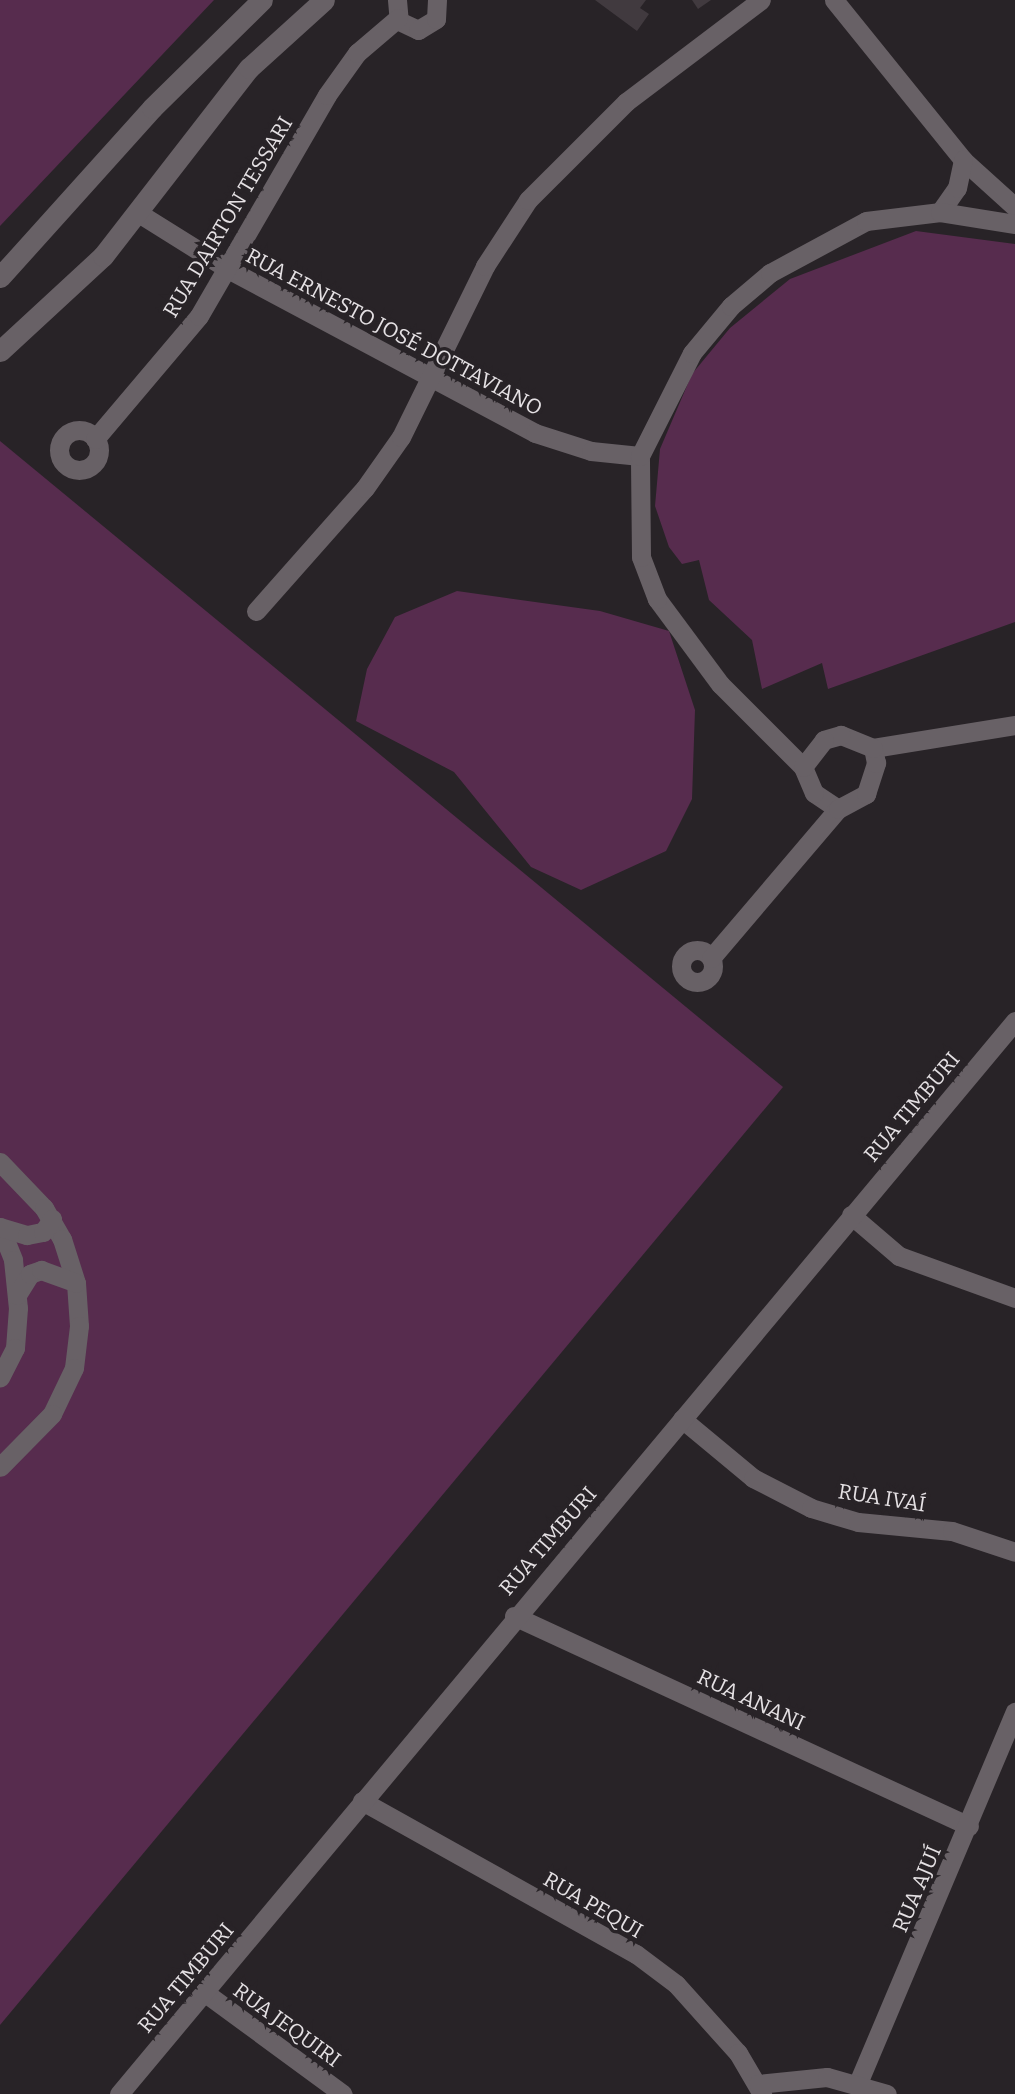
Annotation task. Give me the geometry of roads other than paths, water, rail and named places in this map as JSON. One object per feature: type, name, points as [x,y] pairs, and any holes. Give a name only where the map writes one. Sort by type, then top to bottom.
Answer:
[{"type":"main road","points":[[0,277],[152,108],[262,0]]},
{"type":"main road","points":[[0,351],[140,214],[301,0]]},
{"type":"main road","points":[[249,68],[324,0]]},
{"type":"street","points":[[397,9],[411,29],[425,28],[436,19],[437,0]]},
{"type":"street","points":[[256,611],[365,488],[430,379],[485,266],[528,200],[626,102],[761,0]]},
{"type":"street","points":[[834,0],[963,160],[1015,207]]},
{"type":"street","name":"RUA DAIRTON TESSARI","points":[[95,439],[199,316],[327,95],[357,53],[397,9]]},
{"type":"street","points":[[940,212],[957,188],[963,160]]},
{"type":"street","points":[[838,809],[814,793],[803,767],[720,684],[657,599],[641,557],[640,456],[692,353],[731,306],[770,273],[866,222],[940,212],[1015,223]]},
{"type":"street","name":"RUA ERNESTO JOSÉ DOTTAVIANO","points":[[140,214],[228,269],[535,433],[591,451],[640,456]]},
{"type":"street","points":[[803,767],[810,751],[841,735],[873,748],[1015,724]]},
{"type":"street","points":[[711,958],[838,809],[866,794],[876,764],[873,748]]},
{"type":"street","name":"RUA TIMBURI","points":[[119,2094],[514,1616],[1014,1025]]},
{"type":"street","points":[[0,1162],[52,1219],[76,1283],[74,1368],[52,1414],[0,1467]]},
{"type":"street","points":[[851,1215],[899,1256],[1015,1298]]},
{"type":"street","points":[[0,1227],[27,1235],[43,1232],[52,1219]]},
{"type":"street","points":[[0,1227],[13,1260],[17,1295],[15,1348],[0,1377]]},
{"type":"street","points":[[17,1295],[30,1274],[41,1270],[76,1283]]},
{"type":"street","name":"RUA IVAÍ","points":[[682,1419],[753,1478],[811,1508],[858,1522],[952,1531],[1015,1552]]},
{"type":"street","name":"RUA ANANI","points":[[514,1616],[969,1826]]},
{"type":"street","name":"RUA AJUÍ","points":[[858,2083],[1015,1712]]},
{"type":"street","name":"RUA PEQUI","points":[[362,1801],[636,1954],[712,2020],[760,2089]]},
{"type":"street","name":"RUA JEQUIRI","points":[[204,1992],[343,2094]]},
{"type":"street","points":[[760,2089],[827,2077],[858,2083],[887,2094]]}]
